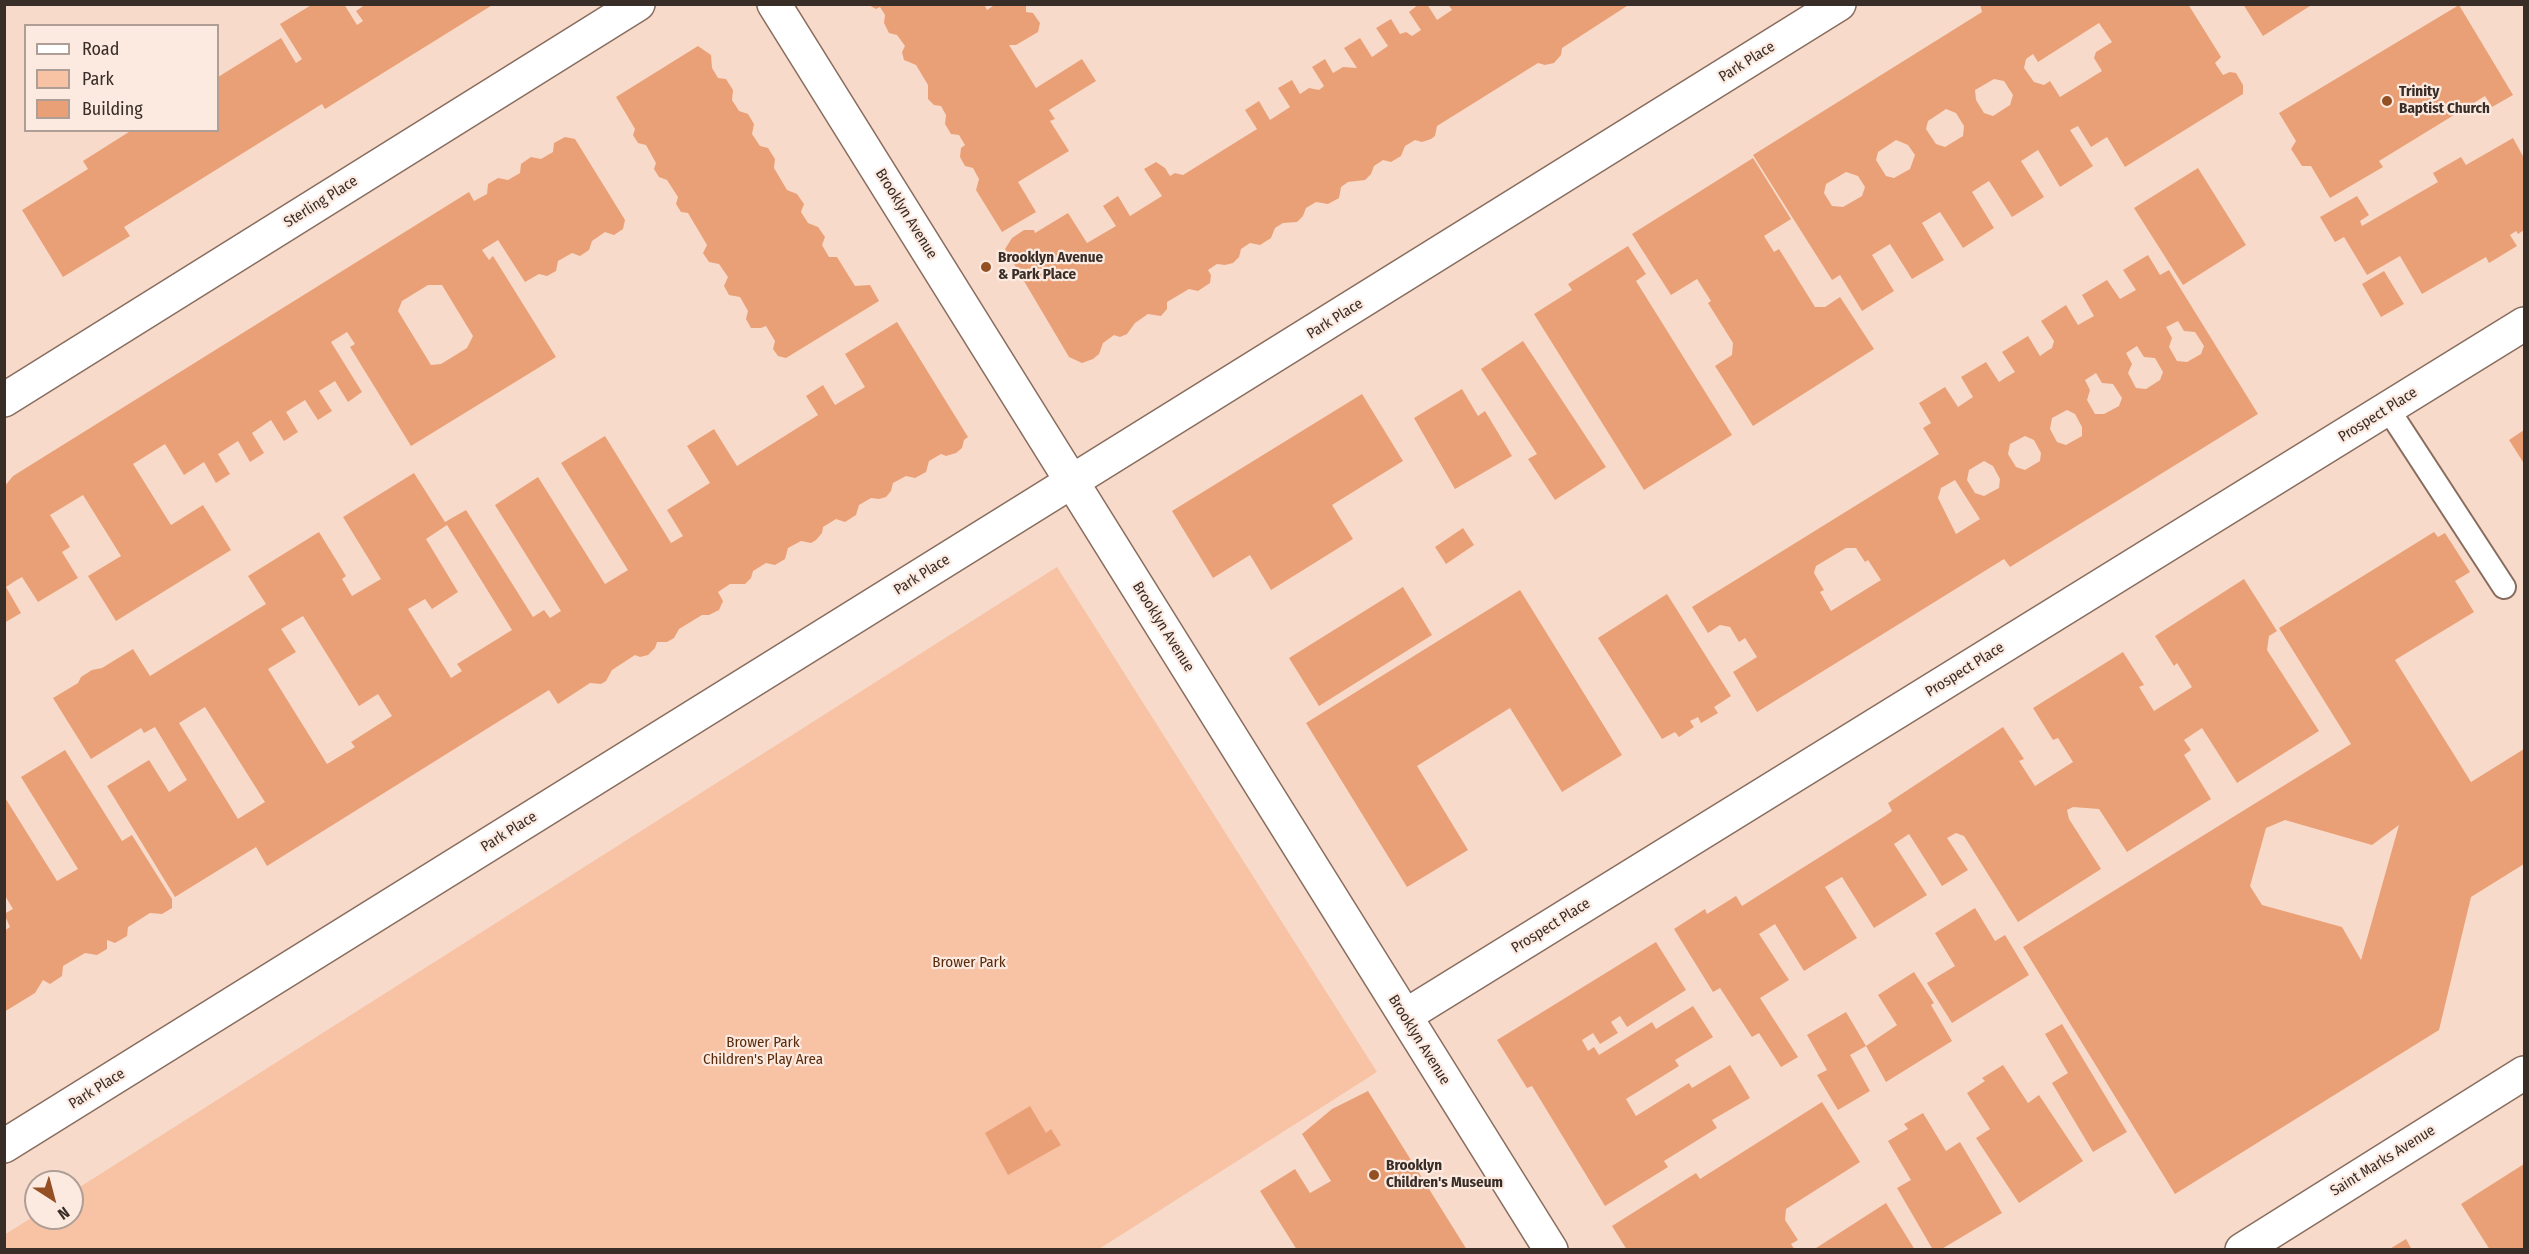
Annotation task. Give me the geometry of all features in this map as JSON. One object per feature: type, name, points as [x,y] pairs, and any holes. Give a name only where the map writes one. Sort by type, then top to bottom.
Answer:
[{"type":"street","name":"Sterling Place","points":[[4,400],[638,4]]},
{"type":"street","name":"Brooklyn Avenue","points":[[774,4],[1551,1250]]},
{"type":"street","name":"Park Place","points":[[4,1146],[1839,4]]},
{"type":"street","name":"Prospect Place","points":[[1405,1016],[2524,324]]},
{"type":"street","name":"Saint Marks Avenue","points":[[2242,1250],[2524,1073]]},
{"type":"lane","points":[[2388,409],[2504,587]]},
{"type":"green space","name":"Brower Park","points":[[1057,567],[1377,1072],[1099,1249],[5,1250],[4,1235],[24,1222],[24,1230],[84,1230],[84,1184]]},
{"type":"building","points":[[313,4],[344,4],[357,25],[363,21],[356,11],[366,4],[494,4],[325,109],[322,104],[124,227],[130,236],[63,277],[22,210],[88,169],[83,161],[129,132],[219,132],[219,76],[281,38],[296,63],[302,59],[280,24]]},
{"type":"building","points":[[867,4],[984,4],[987,10],[996,4],[1026,4],[1026,12],[1033,13],[1040,23],[1038,32],[1016,45],[1009,45],[1036,88],[1082,59],[1096,81],[1049,110],[1055,119],[1050,121],[1069,151],[1018,182],[1036,212],[1002,232],[976,190],[979,179],[973,168],[965,166],[960,157],[961,148],[965,145],[959,135],[951,134],[945,124],[946,115],[941,106],[934,105],[928,99],[928,85],[916,65],[904,60],[902,52],[905,46],[897,35],[889,33],[884,23],[885,15],[880,7],[876,9]]},
{"type":"building","points":[[1419,4],[1427,4],[1437,20],[1452,10],[1448,4],[1630,4],[1562,48],[1561,55],[1554,63],[1545,65],[1538,63],[1437,126],[1435,136],[1431,139],[1422,142],[1415,140],[1405,146],[1401,156],[1391,162],[1383,160],[1374,166],[1371,174],[1365,180],[1348,182],[1341,187],[1339,198],[1328,204],[1316,202],[1306,208],[1303,216],[1297,222],[1283,223],[1275,228],[1271,238],[1260,245],[1250,243],[1241,249],[1239,257],[1233,263],[1217,264],[1208,270],[1211,275],[1210,283],[1198,291],[1189,289],[1167,302],[1167,309],[1161,316],[1148,314],[1135,323],[1127,334],[1120,337],[1114,335],[1103,343],[1099,354],[1093,359],[1082,363],[1069,357],[1005,249],[1012,238],[1024,230],[1034,230],[1035,233],[1068,213],[1087,243],[1116,226],[1103,206],[1118,196],[1130,216],[1162,196],[1144,169],[1156,162],[1165,168],[1170,176],[1175,173],[1183,175],[1257,129],[1245,110],[1259,101],[1270,120],[1290,107],[1278,88],[1292,80],[1300,94],[1309,88],[1319,90],[1324,86],[1312,67],[1325,59],[1333,73],[1343,67],[1357,68],[1344,48],[1360,38],[1372,57],[1388,46],[1376,28],[1391,19],[1400,34],[1406,32],[1412,36],[1421,30],[1409,12]]},
{"type":"building","points":[[1980,4],[2188,4],[2221,57],[2215,63],[2223,75],[2230,72],[2236,73],[2243,85],[2243,94],[2125,167],[2107,137],[2091,147],[2078,126],[2070,130],[2093,166],[2060,187],[2038,150],[2021,161],[2044,197],[2012,217],[1989,181],[1981,186],[1972,192],[1994,228],[1963,248],[1940,212],[1922,223],[1944,260],[1912,279],[1890,244],[1872,255],[1894,291],[1862,311],[1840,275],[1832,280],[1753,155],[1982,12]],"holes":[[[2099,23],[2112,42],[2096,52],[2094,58],[2102,71],[2060,97],[2050,81],[2044,85],[2034,82],[2024,68],[2026,59],[2033,54],[2038,62]],[[1994,79],[2004,81],[2013,95],[2010,105],[1993,116],[1984,113],[1976,100],[1975,90]],[[1946,109],[1956,113],[1964,126],[1963,136],[1945,147],[1936,144],[1926,129],[1928,121]],[[1896,140],[1908,145],[1915,155],[1910,169],[1894,178],[1886,176],[1876,160],[1878,152]],[[1846,172],[1858,176],[1865,187],[1862,196],[1843,207],[1832,206],[1824,193],[1826,184]]]},
{"type":"building","points":[[2243,4],[2313,4],[2263,36]]},
{"type":"building","name":"Trinity Baptist Church","points":[[2459,5],[2513,95],[2492,107],[2485,96],[2379,161],[2383,167],[2330,198],[2311,166],[2302,166],[2291,149],[2296,141],[2279,113]]},
{"type":"building","points":[[698,46],[711,55],[712,68],[718,78],[726,79],[733,90],[732,100],[739,111],[748,114],[754,124],[752,134],[760,146],[768,148],[775,159],[774,168],[787,190],[797,194],[804,204],[801,212],[808,223],[818,227],[825,237],[822,245],[829,257],[837,257],[855,286],[870,285],[879,301],[786,358],[778,356],[773,349],[775,341],[766,326],[751,328],[746,319],[748,311],[740,297],[729,295],[724,286],[728,277],[719,264],[709,262],[703,253],[707,245],[688,213],[681,212],[676,204],[678,197],[667,180],[659,177],[654,169],[656,163],[646,145],[638,143],[633,135],[635,129],[616,97]]},
{"type":"building","points":[[565,137],[575,139],[625,220],[623,229],[614,235],[605,232],[592,241],[589,250],[580,256],[572,253],[558,261],[556,271],[547,276],[539,274],[525,282],[498,240],[482,250],[489,260],[493,256],[556,357],[411,446],[350,347],[355,344],[347,332],[331,342],[362,392],[348,402],[335,381],[319,391],[332,411],[318,420],[305,400],[286,412],[298,432],[284,441],[271,420],[252,433],[264,453],[250,462],[238,441],[218,454],[230,474],[216,483],[204,462],[184,475],[165,444],[133,464],[171,525],[203,505],[231,550],[116,621],[88,576],[121,556],[83,495],[50,515],[70,547],[62,552],[78,578],[38,602],[22,577],[15,581],[6,587],[21,613],[4,623],[4,487],[13,476],[469,192],[474,201],[487,194],[488,184],[498,178],[508,180],[520,173],[521,164],[531,157],[541,159],[553,152],[554,143]],"holes":[[[428,285],[442,285],[473,336],[467,348],[441,364],[431,365],[398,311],[402,301]]]},
{"type":"building","points":[[2513,138],[2524,158],[2524,230],[2510,235],[2517,246],[2489,263],[2486,257],[2422,294],[2400,256],[2367,275],[2344,237],[2335,242],[2320,217],[2357,196],[2369,215],[2360,221],[2362,226],[2438,182],[2433,173],[2461,157],[2466,165]]},
{"type":"building","points":[[1753,158],[1791,219],[1764,236],[1774,252],[1779,249],[1815,307],[1825,307],[1840,297],[1874,349],[1753,426],[1715,366],[1732,355],[1733,343],[1708,303],[1711,301],[1697,279],[1671,295],[1632,234]]},
{"type":"building","points":[[2198,168],[2246,245],[2183,285],[2134,208]]},
{"type":"building","points":[[1628,246],[1646,274],[1636,281],[1732,435],[1644,490],[1534,314],[1572,290],[1568,284]]},
{"type":"building","points":[[2148,255],[2160,275],[2169,270],[2258,414],[2010,567],[2004,559],[1757,712],[1733,672],[1757,657],[1745,638],[1739,642],[1730,627],[1720,625],[1708,633],[1692,607],[1939,454],[1923,428],[1931,423],[1919,403],[1945,387],[1958,407],[1973,397],[1961,377],[1986,362],[1999,382],[2015,372],[2002,352],[2028,336],[2040,356],[2052,348],[2054,341],[2041,321],[2066,305],[2078,325],[2094,316],[2082,295],[2107,280],[2120,299],[2136,290],[2123,270]],"holes":[[[2178,321],[2184,331],[2195,332],[2204,346],[2201,354],[2187,362],[2177,361],[2169,347],[2172,338],[2166,327]],[[2137,346],[2144,357],[2155,358],[2163,372],[2160,380],[2146,389],[2136,388],[2128,373],[2132,364],[2126,353]],[[2096,373],[2102,383],[2113,384],[2122,398],[2119,406],[2104,414],[2095,414],[2087,400],[2090,390],[2085,380]],[[2067,410],[2075,414],[2082,427],[2082,436],[2066,445],[2057,442],[2050,429],[2052,418]],[[2025,436],[2034,440],[2041,453],[2040,461],[2025,470],[2016,467],[2008,454],[2010,444]],[[1984,461],[1993,466],[2000,479],[1999,488],[1984,496],[1975,493],[1967,480],[1969,470]],[[1955,480],[1980,519],[1956,534],[1938,498],[1941,488]],[[1846,548],[1856,548],[1865,562],[1868,560],[1881,580],[1831,611],[1820,592],[1824,590],[1814,573],[1816,566]]]},
{"type":"building","points":[[2384,271],[2404,304],[2381,317],[2362,284]]},
{"type":"building","points":[[897,322],[968,437],[964,440],[962,448],[956,453],[946,456],[941,454],[929,461],[926,472],[915,478],[906,476],[893,483],[886,497],[871,498],[859,505],[856,515],[845,522],[836,519],[823,527],[822,533],[811,543],[801,541],[788,548],[785,559],[775,565],[766,563],[753,571],[751,578],[745,584],[730,584],[718,592],[723,601],[719,610],[709,615],[702,615],[679,629],[674,638],[667,642],[657,642],[648,655],[640,657],[635,655],[612,670],[606,681],[601,684],[590,683],[558,704],[549,690],[267,866],[256,847],[175,897],[107,786],[149,760],[169,792],[187,780],[155,727],[144,733],[141,728],[91,759],[53,698],[78,683],[81,677],[92,670],[102,668],[133,649],[150,676],[266,604],[248,576],[319,532],[346,576],[342,579],[352,596],[381,579],[343,517],[414,473],[445,522],[466,510],[533,617],[544,610],[550,618],[561,611],[495,505],[538,477],[605,584],[628,570],[561,463],[605,436],[671,543],[683,536],[667,510],[710,483],[687,446],[714,429],[737,466],[818,415],[806,396],[823,385],[835,405],[865,387],[845,354]],"holes":[[[447,525],[512,630],[457,664],[462,671],[451,678],[408,609],[425,599],[432,609],[458,592],[426,539]],[[303,616],[359,706],[378,694],[392,716],[351,742],[355,747],[327,764],[268,669],[296,652],[281,629]],[[205,707],[265,802],[238,819],[179,723]]]},
{"type":"building","points":[[1523,341],[1606,467],[1555,500],[1528,459],[1537,454],[1481,369]]},
{"type":"building","points":[[1462,389],[1478,416],[1485,411],[1512,456],[1455,489],[1414,418]]},
{"type":"building","points":[[1362,394],[1403,461],[1332,505],[1353,539],[1271,590],[1250,555],[1213,578],[1172,511]]},
{"type":"building","points":[[2524,430],[2524,461],[2523,462],[2509,440]]},
{"type":"building","points":[[1463,528],[1474,545],[1446,564],[1435,547]]},
{"type":"building","points":[[2434,532],[2438,537],[2445,533],[2470,572],[2455,581],[2474,612],[2395,660],[2471,782],[2524,749],[2524,864],[2471,897],[2439,1030],[2175,1194],[2023,947],[2351,744],[2279,628]],"holes":[[[2285,820],[2372,845],[2399,825],[2361,960],[2342,927],[2262,905],[2250,886],[2266,828]]]},
{"type":"building","points":[[2244,579],[2277,631],[2269,636],[2267,650],[2319,731],[2237,783],[2202,728],[2184,740],[2191,750],[2184,755],[2211,799],[2127,852],[2099,809],[2073,807],[2067,810],[2069,819],[2101,869],[2018,922],[1964,836],[1956,833],[1947,838],[1968,870],[1942,886],[1909,834],[1894,844],[1927,895],[1874,928],[1842,877],[1825,887],[1857,938],[1804,971],[1775,924],[1759,934],[1789,980],[1760,998],[1798,1057],[1781,1067],[1759,1033],[1752,1037],[1720,988],[1713,992],[1674,929],[1705,909],[1707,914],[1736,896],[1742,906],[1885,816],[1892,811],[1888,803],[2003,727],[2024,759],[2019,761],[2035,786],[2073,762],[2058,738],[2053,740],[2033,708],[2123,652],[2144,685],[2139,687],[2154,711],[2192,687],[2177,663],[2174,666],[2155,636]]},
{"type":"building","points":[[1403,587],[1432,635],[1319,706],[1289,658]]},
{"type":"building","points":[[1520,590],[1622,755],[1562,792],[1510,708],[1417,766],[1468,850],[1407,887],[1306,723]]},
{"type":"building","points":[[1667,594],[1731,696],[1714,707],[1718,713],[1701,723],[1698,717],[1690,721],[1694,727],[1679,737],[1675,732],[1662,739],[1598,638]]},
{"type":"building","points":[[65,750],[122,841],[132,835],[172,899],[172,908],[162,914],[150,913],[128,927],[127,936],[115,943],[107,940],[107,949],[97,955],[85,953],[63,966],[62,976],[50,984],[43,980],[35,993],[4,1012],[4,931],[10,927],[4,914],[13,909],[4,894],[4,796],[57,881],[78,869],[21,777]]},
{"type":"building","points":[[1975,908],[1995,941],[2005,935],[2029,975],[1952,1023],[1927,983],[1955,966],[1935,933]]},
{"type":"building","points":[[1656,942],[1686,990],[1627,1027],[1620,1016],[1611,1022],[1618,1033],[1600,1044],[1593,1033],[1582,1040],[1588,1051],[1594,1047],[1599,1055],[1652,1022],[1656,1029],[1693,1006],[1713,1037],[1675,1060],[1679,1066],[1626,1099],[1636,1116],[1689,1083],[1692,1088],[1730,1065],[1750,1098],[1712,1120],[1717,1128],[1664,1161],[1668,1167],[1605,1206],[1532,1086],[1527,1088],[1497,1040]]},
{"type":"building","points":[[1914,972],[1934,1003],[1931,1005],[1952,1041],[1886,1082],[1866,1046],[1897,1025],[1878,995]]},
{"type":"building","points":[[1846,1012],[1866,1046],[1850,1055],[1870,1091],[1838,1110],[1817,1075],[1827,1070],[1807,1035]]},
{"type":"building","points":[[2062,1024],[2127,1132],[2093,1152],[2052,1083],[2068,1073],[2045,1034]]},
{"type":"building","points":[[2003,1065],[2028,1103],[2039,1095],[2083,1161],[2019,1203],[1976,1138],[1990,1129],[1967,1093],[1985,1081],[1982,1078]]},
{"type":"building","name":"Brooklyn Children's Museum","points":[[1368,1091],[1467,1250],[1297,1250],[1260,1191],[1295,1169],[1310,1193],[1331,1181],[1302,1134],[1332,1109]]},
{"type":"building","points":[[1822,1102],[1860,1162],[1786,1209],[1785,1220],[1798,1240],[1791,1244],[1795,1250],[1627,1250],[1612,1226],[1696,1173],[1700,1179]]},
{"type":"building","points":[[1030,1106],[1046,1133],[1051,1129],[1061,1145],[1008,1175],[985,1133]]},
{"type":"building","points":[[1923,1113],[1946,1151],[1960,1142],[2002,1213],[1940,1250],[1933,1250],[1897,1188],[1911,1180],[1888,1141],[1908,1129],[1904,1124]]},
{"type":"building","points":[[2524,1164],[2524,1250],[2490,1250],[2461,1204]]},
{"type":"building","points":[[1886,1203],[1915,1250],[1813,1250]]},
{"type":"building","points":[[2406,1239],[2412,1250],[2388,1250]]},
{"type":"place","name":"Trinity Baptist Church","points":[[2387,101]]},
{"type":"place","name":"Brooklyn Avenue & Park Place","points":[[986,267]]},
{"type":"place","name":"Brooklyn Children's Museum","points":[[1374,1175]]},
{"type":"park label","name":"Brower Park Children's Play Area","points":[[763,1052]]}]
